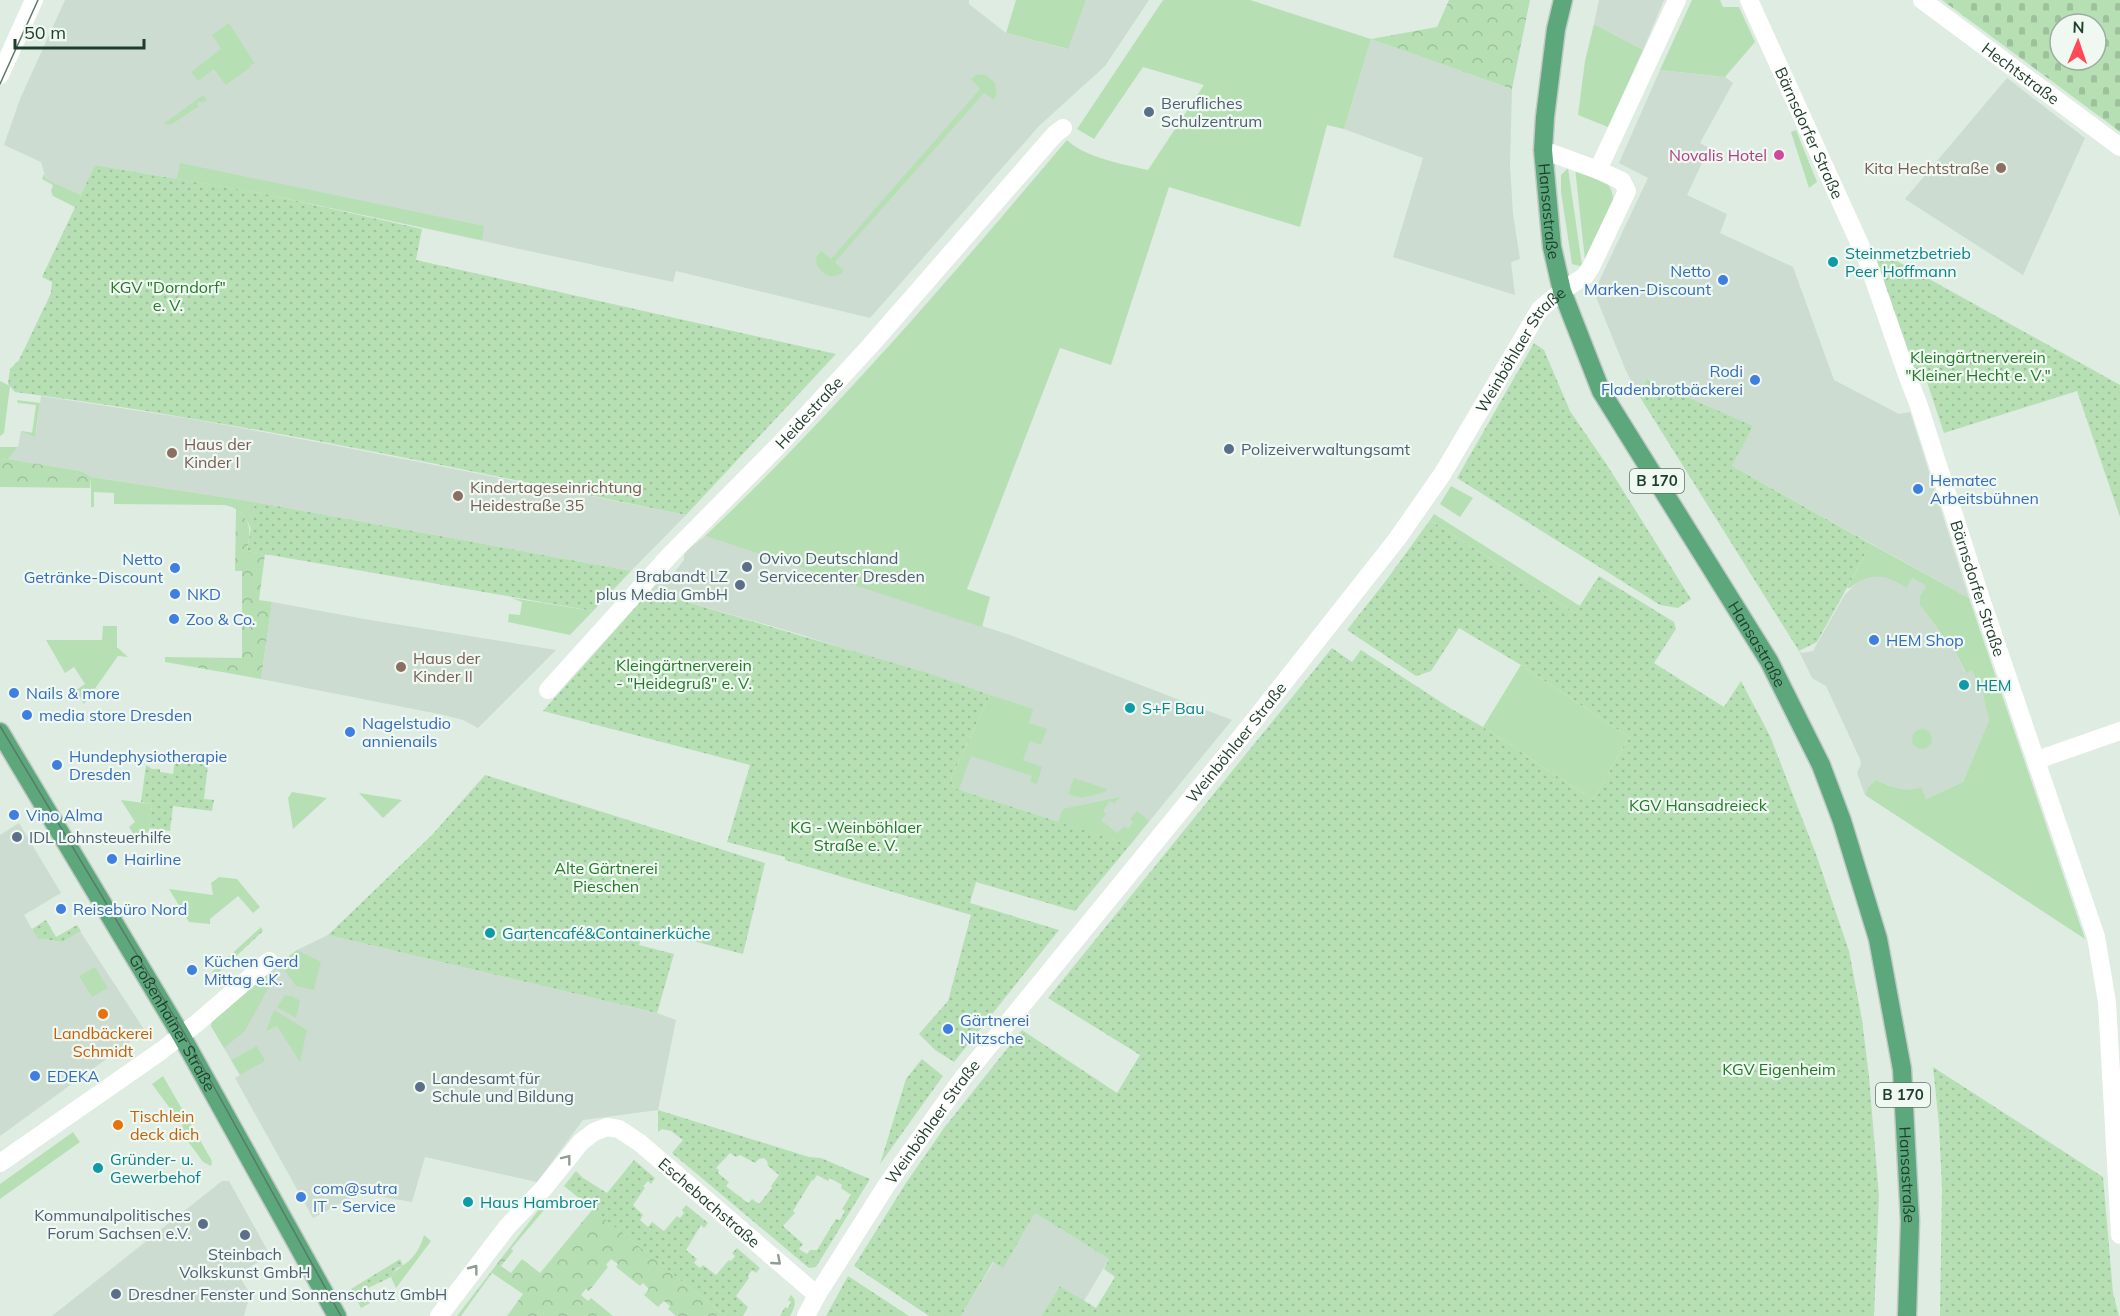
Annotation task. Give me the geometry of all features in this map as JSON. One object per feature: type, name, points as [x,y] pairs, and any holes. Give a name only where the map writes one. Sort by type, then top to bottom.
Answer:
[{"type":"main road","name":"Hansastraße","points":[[1563,0],[1556,29],[1543,150],[1552,247],[1562,291],[1601,391],[1769,661],[1821,765],[1842,821],[1878,939],[1902,1069],[1911,1221],[1906,1316]]},
{"type":"main road","name":"Großenhainer Straße","points":[[0,732],[182,1035],[337,1316]]},
{"type":"street","points":[[2,64],[34,0]]},
{"type":"street","points":[[1598,170],[1677,0]]},
{"type":"street","name":"Bärnsdorfer Straße","points":[[1749,0],[1867,260],[1906,375],[1919,406],[1981,598],[2096,937],[2107,1002],[2120,1235]]},
{"type":"street","name":"Hechtstraße","points":[[1922,0],[2120,147]]},
{"type":"street","name":"Heidestraße","points":[[548,690],[670,555],[779,445],[1055,134],[1063,128]]},
{"type":"street","name":"Weinböhlaer Straße","points":[[806,1316],[886,1186],[962,1079],[1239,740],[1397,539],[1443,473],[1540,309],[1585,276],[1591,267],[1627,191],[1622,181],[1543,150]]},
{"type":"street","points":[[2037,760],[2120,731]]},
{"type":"street","points":[[0,1164],[182,1035],[269,961]]},
{"type":"street","name":"Eschebachstraße","points":[[439,1316],[507,1227],[544,1188],[581,1142],[594,1132],[607,1127],[619,1129],[640,1143],[817,1295]]},
{"type":"shaded area","points":[[65,0],[969,0],[969,4],[1006,33],[1067,49],[1086,0],[1149,0],[1105,66],[1039,126],[870,318],[676,271],[673,282],[270,195],[95,165],[81,195],[46,179],[41,162],[4,145],[20,99]]},
{"type":"shaded area","points":[[1599,0],[1664,0],[1643,50],[1594,24]]},
{"type":"shaded area","points":[[1371,39],[1512,89],[1510,165],[1513,214],[1520,259],[1511,262],[1515,295],[1393,257],[1423,158],[1344,129]]},
{"type":"shaded area","points":[[1660,70],[1725,77],[1733,83],[1700,143],[1709,148],[1687,195],[1727,214],[1720,233],[1793,267],[1834,380],[1899,414],[1910,412],[1969,598],[1732,466],[1752,426],[1648,379],[1638,394],[1626,371],[1594,292],[1648,178],[1619,163]]},
{"type":"shaded area","name":"Kita Hechtstraße","points":[[2007,78],[2085,138],[2023,275],[1905,199]]},
{"type":"shaded area","points":[[41,396],[192,419],[333,445],[686,515],[631,571],[255,502],[91,477],[81,471],[8,459],[18,447],[21,431],[36,433]]},
{"type":"shaded area","points":[[705,536],[1010,635],[1232,720],[1130,845],[954,788],[990,695],[799,634],[650,591],[661,578],[673,574],[684,560],[687,550]]},
{"type":"shaded area","points":[[1882,576],[1895,580],[1912,578],[1926,586],[1920,596],[1920,605],[1956,653],[1965,672],[1972,669],[1987,708],[1989,720],[1963,782],[1926,799],[1913,790],[1902,790],[1876,780],[1868,787],[1865,795],[1857,773],[1861,764],[1860,759],[1826,686],[1812,678],[1799,651],[1802,653],[1813,651],[1844,596],[1858,581]]},
{"type":"shaded area","name":"Haus der Kinder II","points":[[272,602],[556,650],[478,728],[463,720],[444,715],[261,679]]},
{"type":"shaded area","points":[[19,823],[61,893],[24,915],[37,938],[62,942],[80,931],[145,1031],[0,1136],[0,835]]},
{"type":"shaded area","points":[[328,935],[657,1013],[676,1020],[658,1110],[583,1120],[537,1182],[425,1157],[412,1202],[360,1193],[313,1218],[235,1078],[240,1075],[211,1026],[263,977],[297,950]]},
{"type":"shaded area","points":[[222,1181],[229,1181],[270,1255],[238,1274],[250,1294],[244,1316],[52,1316]]},
{"type":"shaded area","points":[[1035,1213],[1109,1259],[1084,1301],[1060,1286],[1041,1316],[961,1316],[994,1262],[1003,1267]]},
{"type":"green space","points":[[1016,0],[1086,0],[1068,49],[1006,33]]},
{"type":"green space","points":[[1163,0],[1250,0],[1371,39],[1344,129],[1327,125],[1300,227],[1169,187],[1111,365],[1060,348],[967,589],[990,597],[982,627],[705,536],[846,393],[936,293],[1067,140],[1094,156],[1148,170],[1204,85],[1143,67],[1094,139],[1077,129]]},
{"type":"green space","points":[[1449,0],[1530,0],[1512,89],[1371,39],[1437,27]]},
{"type":"green space","points":[[1692,0],[1720,0],[1723,7],[1739,7],[1755,42],[1725,77],[1660,70]]},
{"type":"green space","points":[[1942,0],[2120,0],[2120,132]]},
{"type":"green space","points":[[229,23],[255,64],[250,65],[251,67],[226,85],[214,69],[198,81],[191,72],[221,49],[212,35]]},
{"type":"green space","points":[[1594,24],[1643,50],[1608,127],[1578,115],[1585,61]]},
{"type":"green space","points":[[978,74],[986,75],[995,83],[997,93],[994,100],[984,93],[835,262],[844,271],[836,276],[829,276],[822,272],[817,265],[816,257],[821,251],[831,259],[980,89],[971,79]]},
{"type":"green space","points":[[203,95],[207,100],[202,103],[200,101],[197,104],[199,106],[172,124],[165,125],[166,122]]},
{"type":"green space","points":[[1796,130],[1817,182],[1809,188],[1791,132]]},
{"type":"green space","points":[[180,163],[484,226],[482,240],[270,195],[177,179]]},
{"type":"green space","name":"KGV \"Dorndorf\" e. V.","points":[[95,165],[270,195],[422,229],[416,260],[836,354],[686,515],[268,432],[15,392],[8,384],[10,369],[19,360],[51,293],[52,282],[42,277]]},
{"type":"green space","points":[[1568,168],[1582,265],[1580,266],[1572,264],[1561,192],[1561,175]]},
{"type":"green space","points":[[1575,168],[1606,183],[1610,187],[1613,201],[1585,260]]},
{"type":"green space","points":[[44,174],[46,179],[81,195],[75,207],[53,196],[51,191],[53,185],[42,179]]},
{"type":"green space","name":"Kleingärtnerverein \"Kleiner Hecht e. V.\"","points":[[1868,245],[2120,385],[2120,517],[2077,391],[1944,433],[1927,382],[1913,375]]},
{"type":"green space","points":[[1534,343],[1544,350],[1570,411],[1607,465],[1691,599],[1678,608],[1660,605],[1457,478]]},
{"type":"green space","points":[[1647,379],[1753,426],[1732,466],[1871,544],[1817,642],[1799,651],[1638,394]]},
{"type":"green space","points":[[0,381],[10,386],[4,433],[0,436]]},
{"type":"green space","points":[[17,400],[40,403],[35,437],[21,431],[32,433],[36,405],[18,403]]},
{"type":"green space","points":[[0,447],[18,447],[8,459],[0,460]]},
{"type":"green space","points":[[8,459],[81,471],[91,477],[90,488],[0,487],[0,460]]},
{"type":"green space","points":[[91,477],[255,502],[251,529],[241,513],[225,505],[114,504],[114,493],[94,492],[94,507],[91,507]]},
{"type":"green space","points":[[1451,486],[1473,498],[1460,517],[1440,504]]},
{"type":"green space","points":[[255,502],[631,571],[593,611],[247,551]]},
{"type":"green space","points":[[236,508],[248,523],[247,551],[265,554],[259,600],[272,602],[261,679],[165,662],[165,657],[242,658],[242,571],[235,571]]},
{"type":"green space","points":[[1434,514],[1580,606],[1575,613],[1430,520]]},
{"type":"green space","points":[[1430,520],[1575,613],[1599,576],[1674,622],[1676,629],[1654,663],[1724,707],[1741,681],[1770,736],[1816,854],[1849,951],[1862,1020],[1869,1077],[1879,1196],[1874,1316],[1041,1316],[1060,1286],[1096,1308],[1115,1277],[1104,1269],[1109,1259],[1035,1213],[1003,1268],[993,1262],[961,1316],[929,1316],[854,1266],[944,1128],[1022,1030],[1117,1093],[1140,1055],[1048,998],[1332,648],[1352,662],[1361,650],[1593,800],[1629,737],[1521,665],[1459,628],[1431,671],[1416,676],[1347,630]]},
{"type":"green space","points":[[1871,544],[1969,598],[2085,939],[1865,795],[1868,787],[1876,780],[1909,790],[1921,787],[1926,799],[1963,782],[1989,720],[1983,694],[1972,670],[1966,673],[1956,653],[1920,605],[1920,596],[1926,586],[1912,578],[1906,588],[1892,580],[1871,577],[1847,588]]},
{"type":"green space","name":"Kleingärtnerverein - \"Heidegruß\" e. V.","points":[[650,591],[934,675],[990,695],[951,778],[954,788],[1130,845],[1075,911],[976,882],[970,903],[1059,930],[954,1062],[935,1050],[919,1034],[948,1001],[971,915],[785,860],[785,857],[727,842],[750,765],[543,711]]},
{"type":"green space","points":[[512,598],[593,611],[570,635],[508,622],[509,614],[520,615],[522,602]]},
{"type":"green space","points":[[103,626],[117,626],[117,647],[128,657],[118,656],[84,704],[75,691],[85,684],[74,667],[65,673],[46,640],[102,640]]},
{"type":"green space","points":[[1521,665],[1629,737],[1593,800],[1483,727]]},
{"type":"green space","points":[[990,695],[1033,709],[1029,723],[1047,729],[1041,745],[1030,741],[1023,760],[1042,767],[1037,784],[1030,782],[1032,776],[971,756],[959,790],[954,788],[951,778]]},
{"type":"green space","points":[[1922,729],[1929,732],[1932,739],[1929,746],[1922,749],[1915,746],[1912,739],[1915,732]]},
{"type":"green space","points":[[175,760],[208,765],[204,799],[214,800],[212,811],[173,806],[170,831],[149,828],[152,804],[141,802],[146,765],[152,769],[160,769],[160,772],[173,774]]},
{"type":"green space","name":"Alte Gärtnerei Pieschen","points":[[485,775],[765,863],[743,954],[644,928],[639,945],[674,954],[657,1013],[328,935],[432,835]]},
{"type":"green space","points":[[1074,778],[1107,789],[1105,792],[1082,798],[1068,794]]},
{"type":"green space","points":[[292,792],[327,798],[293,829],[288,798]]},
{"type":"green space","points":[[359,793],[402,800],[383,818]]},
{"type":"green space","points":[[1120,797],[1114,804],[1110,801],[1103,811],[1106,814],[1101,820],[1117,833],[1124,826],[1128,829],[1133,822],[1130,819],[1137,811],[1149,821],[1130,845],[1058,822],[1063,809]]},
{"type":"green space","points":[[121,800],[152,804],[149,832],[136,838],[129,827],[135,822]]},
{"type":"green space","points":[[219,877],[237,879],[260,907],[253,913],[238,896],[210,919],[210,924],[189,922],[169,889],[213,895],[211,883]]},
{"type":"green space","points":[[46,920],[56,937],[77,925],[81,931],[62,942],[37,938],[32,929]]},
{"type":"green space","points":[[261,927],[263,931],[215,976],[212,972]]},
{"type":"green space","points":[[297,950],[321,962],[314,990],[296,986],[283,968],[288,957]]},
{"type":"green space","points":[[95,967],[108,988],[92,997],[79,976]]},
{"type":"green space","points":[[265,976],[270,978],[271,983],[245,1031],[224,1048],[211,1026],[212,1021]]},
{"type":"green space","points":[[285,995],[300,1001],[296,1018],[277,1007]]},
{"type":"green space","points":[[274,1010],[307,1030],[300,1062],[277,1026],[266,1031]]},
{"type":"green space","points":[[257,1046],[265,1061],[240,1075],[231,1060]]},
{"type":"green space","points":[[922,1059],[943,1076],[880,1164],[906,1079]]},
{"type":"green space","points":[[1933,1067],[2103,1177],[2113,1293],[2119,1316],[1940,1316],[1942,1188]]},
{"type":"green space","points":[[163,1076],[212,1161],[211,1166],[203,1162],[179,1129],[183,1126],[152,1084]]},
{"type":"green space","points":[[658,1110],[809,1157],[821,1158],[870,1179],[816,1267],[809,1268],[672,1153],[683,1140],[671,1131],[662,1129],[658,1132]],"holes":[[[730,1153],[736,1157],[740,1155],[755,1163],[764,1158],[768,1166],[779,1175],[759,1204],[752,1199],[748,1203],[726,1186],[729,1182],[718,1173],[719,1170],[716,1168]],[[817,1175],[828,1181],[830,1178],[842,1185],[841,1188],[851,1195],[842,1209],[845,1211],[840,1220],[836,1219],[817,1250],[810,1250],[807,1254],[799,1249],[803,1244],[783,1226],[795,1213],[793,1211]]]},
{"type":"green space","points":[[73,1132],[80,1142],[0,1199],[0,1184]]},
{"type":"green space","points":[[634,1160],[655,1178],[651,1184],[648,1181],[643,1186],[645,1188],[633,1205],[643,1215],[640,1220],[648,1227],[652,1222],[664,1231],[677,1216],[680,1218],[686,1205],[708,1223],[704,1228],[701,1225],[686,1250],[697,1259],[694,1263],[700,1268],[703,1265],[716,1275],[735,1256],[732,1253],[737,1248],[760,1268],[756,1273],[752,1270],[736,1296],[748,1307],[743,1316],[725,1316],[564,1186],[576,1171],[607,1193]]},
{"type":"green space","points":[[550,1197],[556,1202],[556,1207],[550,1203],[511,1249],[513,1251],[501,1266],[511,1273],[522,1259],[540,1273],[593,1209],[725,1316],[676,1316],[668,1309],[670,1306],[664,1301],[658,1307],[644,1295],[649,1289],[643,1283],[640,1286],[616,1267],[618,1264],[611,1259],[606,1265],[608,1267],[589,1291],[586,1289],[581,1295],[588,1301],[591,1298],[613,1316],[507,1316],[523,1294],[492,1273],[461,1316],[457,1316]]},
{"type":"green space","points":[[424,1235],[431,1241],[396,1288],[391,1277],[415,1255]]},
{"type":"green space","points":[[400,1259],[403,1266],[397,1268],[391,1277],[364,1290],[370,1303],[361,1308],[351,1289]]},
{"type":"green space","points":[[848,1276],[909,1316],[826,1316]]},
{"type":"green space","points":[[791,1295],[795,1303],[790,1316],[780,1316],[785,1307],[788,1308]]},
{"type":"tram line","points":[[0,84],[38,0]]},
{"type":"tram line","points":[[0,726],[184,1033],[341,1316]]},
{"type":"place","name":"Berufliches Schulzentrum","points":[[1149,112]]},
{"type":"place","name":"Novalis Hotel","points":[[1779,155]]},
{"type":"place","name":"Kita Hechtstraße","points":[[2001,168]]},
{"type":"place","name":"Steinmetzbetrieb Peer Hoffmann","points":[[1833,262]]},
{"type":"place","name":"Netto Marken-Discount","points":[[1723,280]]},
{"type":"place","name":"Rodi Fladenbrotbäckerei","points":[[1755,380]]},
{"type":"place","name":"Polizeiverwaltungsamt","points":[[1229,449]]},
{"type":"place","name":"Haus der Kinder I","points":[[172,453]]},
{"type":"place","name":"Hematec Arbeitsbühnen","points":[[1918,489]]},
{"type":"place","name":"Kindertageseinrichtung Heidestraße 35","points":[[458,496]]},
{"type":"place","name":"Ovivo Deutschland Servicecenter Dresden","points":[[747,567]]},
{"type":"place","name":"Netto Getränke-Discount","points":[[175,568]]},
{"type":"place","name":"Brabandt LZ plus Media GmbH","points":[[740,585]]},
{"type":"place","name":"NKD","points":[[175,594]]},
{"type":"place","name":"Zoo & Co.","points":[[174,619]]},
{"type":"place","name":"HEM Shop","points":[[1874,640]]},
{"type":"place","name":"Haus der Kinder II","points":[[401,667]]},
{"type":"place","name":"HEM","points":[[1964,685]]},
{"type":"place","name":"Nails & more","points":[[14,693]]},
{"type":"place","name":"S+F Bau","points":[[1130,708]]},
{"type":"place","name":"media store Dresden","points":[[27,715]]},
{"type":"place","name":"Nagelstudio annienails","points":[[350,732]]},
{"type":"place","name":"Hundephysiotherapie Dresden","points":[[57,765]]},
{"type":"place","name":"Vino Alma","points":[[14,815]]},
{"type":"place","name":"IDL Lohnsteuerhilfe","points":[[17,837]]},
{"type":"place","name":"Hairline","points":[[112,859]]},
{"type":"place","name":"Reisebüro Nord","points":[[61,909]]},
{"type":"place","name":"Gartencafé&Containerküche","points":[[490,933]]},
{"type":"place","name":"Küchen Gerd Mittag e.K.","points":[[192,970]]},
{"type":"place","name":"Landbäckerei Schmidt","points":[[103,1014]]},
{"type":"place","name":"Gärtnerei Nitzsche","points":[[948,1029]]},
{"type":"place","name":"EDEKA","points":[[35,1076]]},
{"type":"place","name":"Landesamt für Schule und Bildung","points":[[420,1087]]},
{"type":"place","name":"Tischlein deck dich","points":[[118,1125]]},
{"type":"place","name":"Gründer- u. Gewerbehof","points":[[98,1168]]},
{"type":"place","name":"com@sutra IT - Service","points":[[301,1197]]},
{"type":"place","name":"Haus Hambroer","points":[[468,1202]]},
{"type":"place","name":"Kommunalpolitisches Forum Sachsen e.V.","points":[[203,1224]]},
{"type":"place","name":"Steinbach Volkskunst GmbH","points":[[245,1235]]},
{"type":"place","name":"Dresdner Fenster und Sonnenschutz GmbH","points":[[116,1294]]},
{"type":"park label","name":"KGV Hansadreieck","points":[[1698,805]]},
{"type":"park label","name":"KG - Weinböhlaer Straße e. V.","points":[[856,836]]},
{"type":"park label","name":"KGV Eigenheim","points":[[1779,1069]]}]
